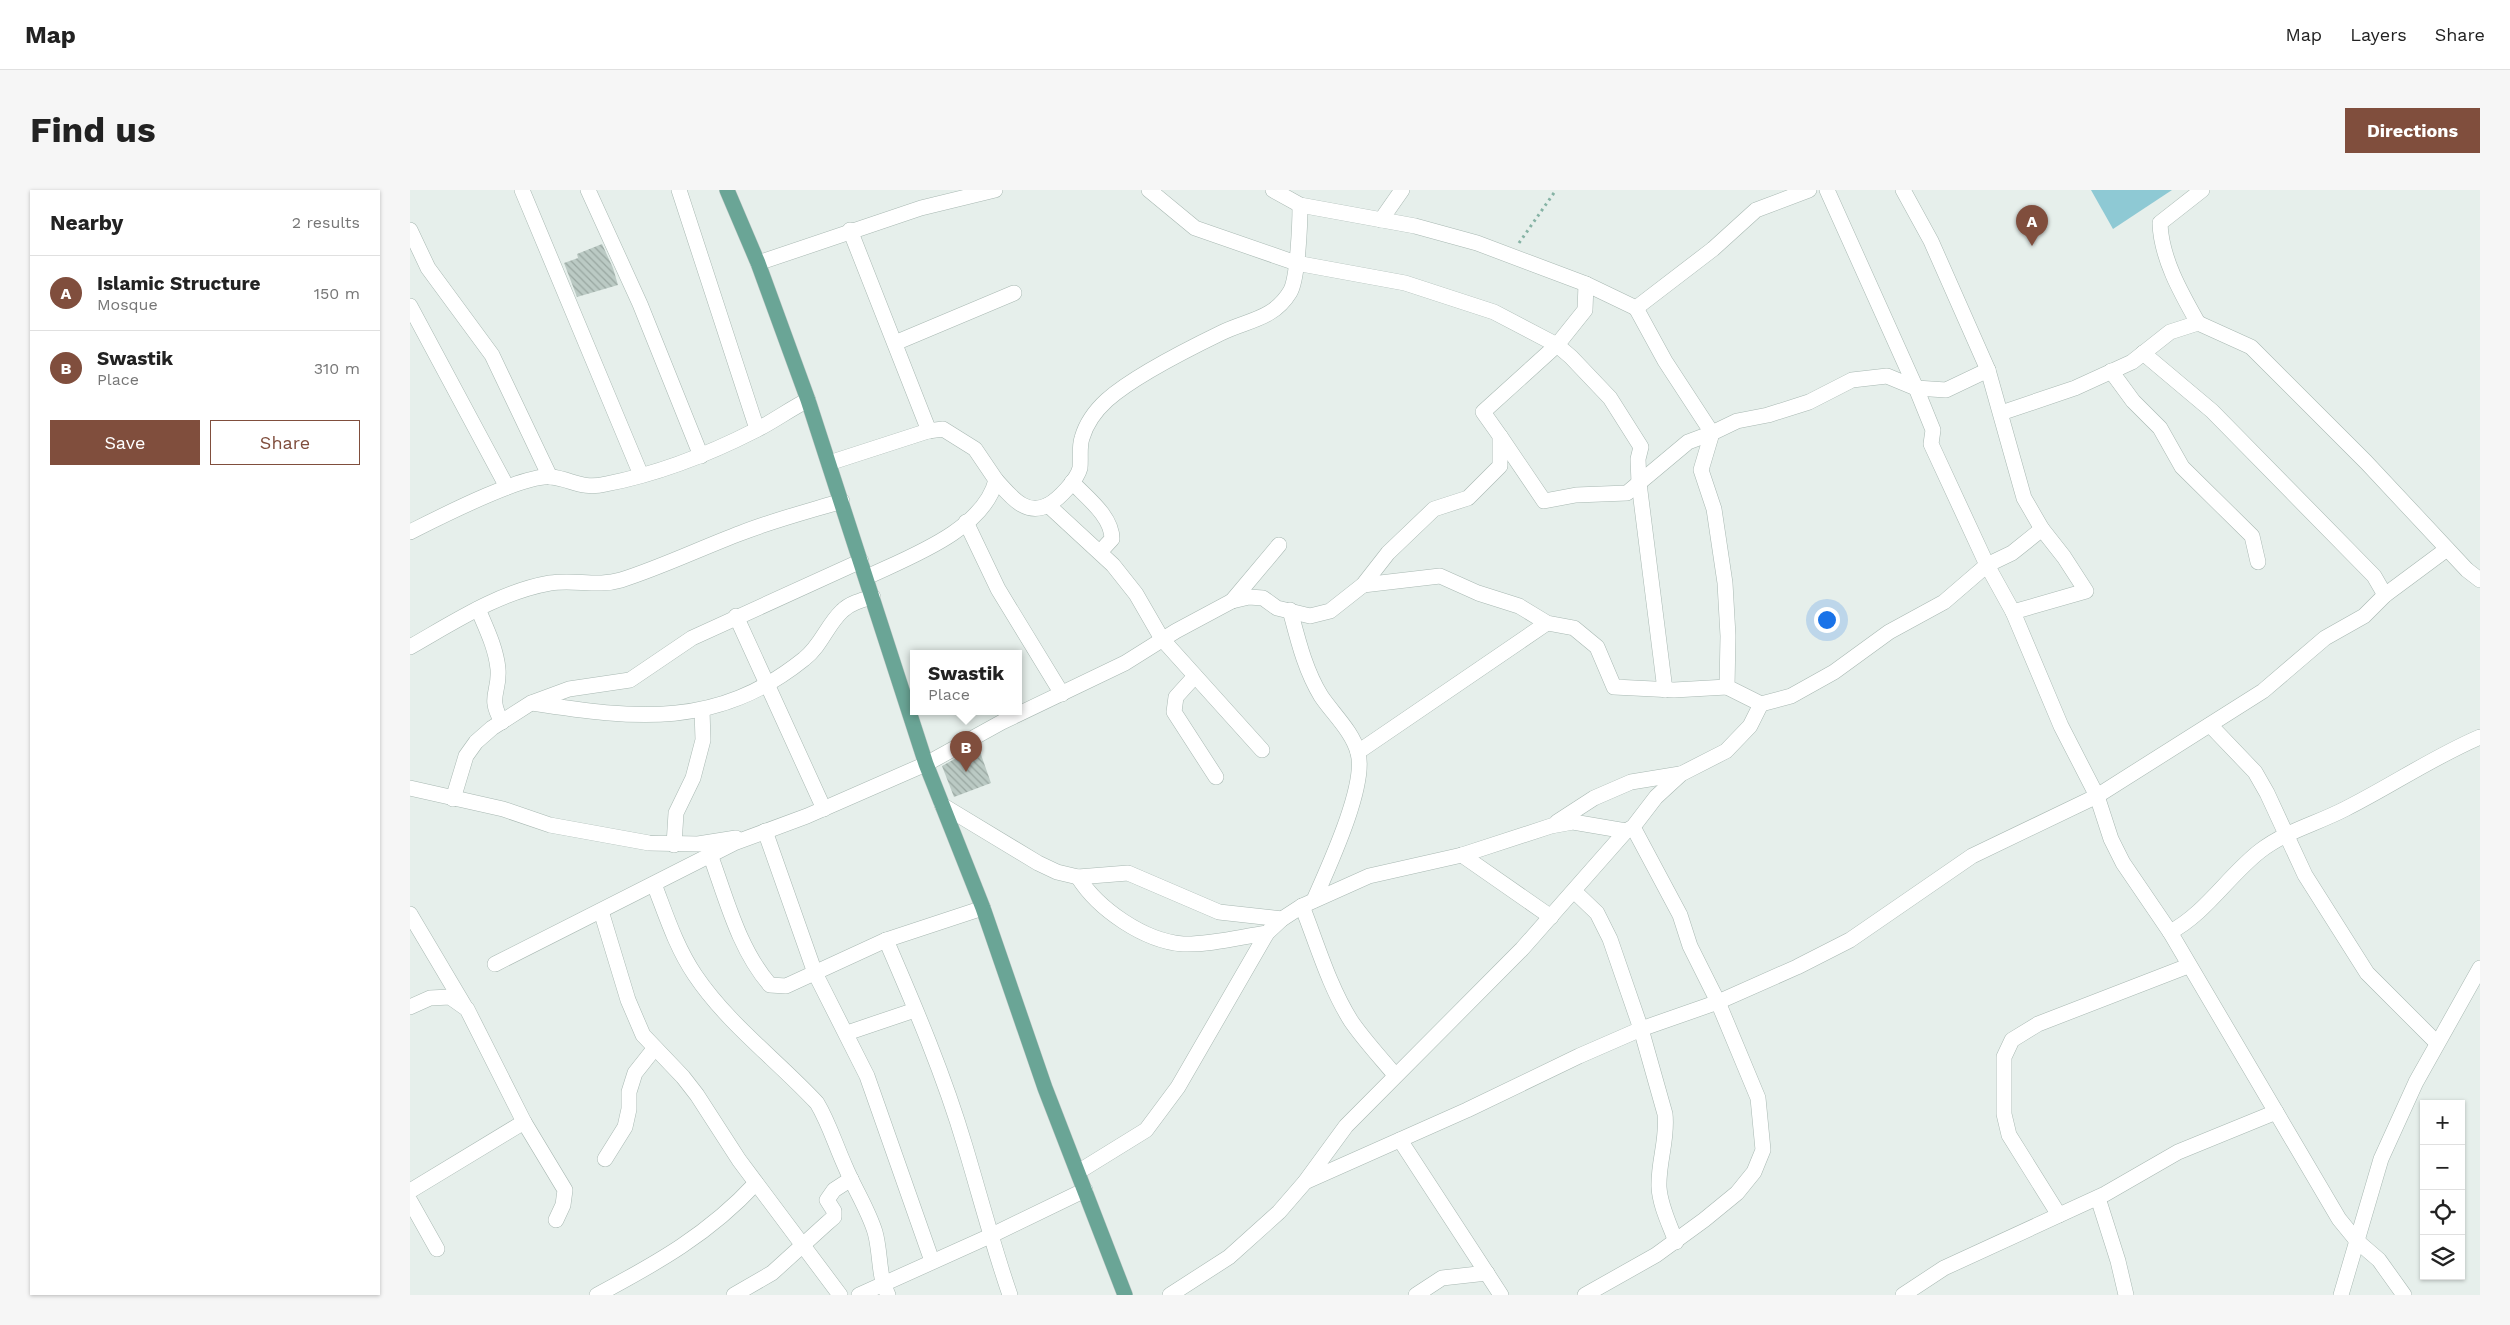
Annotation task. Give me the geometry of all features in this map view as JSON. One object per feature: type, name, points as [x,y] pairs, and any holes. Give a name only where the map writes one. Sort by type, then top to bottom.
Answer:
[{"type":"main road","points":[[727,190],[758,263],[808,400],[910,714]]},
{"type":"main road","points":[[910,715],[926,764],[983,908],[1045,1088],[1125,1295]]},
{"type":"street","points":[[522,190],[641,475]]},
{"type":"street","points":[[588,190],[640,304],[701,456]]},
{"type":"street","points":[[679,190],[757,429]]},
{"type":"street","points":[[758,263],[850,230],[921,208],[995,190]]},
{"type":"street","points":[[1149,190],[1195,228],[1296,264],[1405,283],[1494,312],[1556,345],[1610,398],[1641,447],[1638,459],[1639,484],[1664,690]]},
{"type":"street","points":[[1273,190],[1300,205],[1424,229],[1477,243],[1586,284],[1636,308],[1665,361],[1712,433],[1702,470],[1714,509],[1725,583],[1728,636],[1727,687]]},
{"type":"street","points":[[1381,220],[1402,190]]},
{"type":"street","points":[[1636,308],[1713,250],[1756,210],[1809,190]]},
{"type":"street","points":[[1827,190],[1916,388],[1932,430],[1931,444],[1987,565],[2014,612],[2058,718],[2097,796],[2111,839],[2122,863],[2170,932],[2188,966],[2339,1219],[2357,1241],[2379,1260],[2404,1295]]},
{"type":"street","points":[[1903,190],[1931,241],[1988,370],[2024,498],[2042,529],[2064,557],[2086,592],[2014,612]]},
{"type":"street","points":[[2202,190],[2160,223],[2160,238],[2172,272],[2198,322],[2251,347],[2366,462],[2447,549],[2480,580]]},
{"type":"street","points":[[829,463],[929,431],[943,429],[974,449],[986,463],[996,480],[1020,505],[1032,510],[1048,505],[1072,482],[1079,470],[1081,439],[1089,421],[1106,400],[1128,385],[1199,344],[1235,326],[1252,323],[1273,311],[1291,291],[1296,264],[1300,205]]},
{"type":"street","points":[[410,230],[428,268],[492,356],[550,477]]},
{"type":"street","points":[[850,230],[929,431]]},
{"type":"street","points":[[1586,284],[1585,310],[1556,345],[1483,412],[1544,501],[1576,496],[1626,493],[1688,442],[1737,421],[1768,415],[1809,402],[1852,380],[1887,376],[1916,388],[1946,390],[1988,370]]},
{"type":"street","points":[[895,343],[1014,294]]},
{"type":"street","points":[[410,306],[507,487]]},
{"type":"street","points":[[2000,413],[2075,388],[2132,362],[2170,332],[2198,322]]},
{"type":"street","points":[[2143,353],[2212,411],[2374,576],[2385,595]]},
{"type":"street","points":[[2111,371],[2132,401],[2160,428],[2182,467],[2252,536],[2258,562]]},
{"type":"street","points":[[410,532],[507,487],[550,477],[585,487],[605,485],[701,456],[757,429],[808,400]]},
{"type":"street","points":[[1022,713],[1125,663],[1162,639],[1232,601],[1248,597],[1263,598],[1277,608],[1310,616],[1330,611],[1363,585],[1388,553],[1434,509],[1468,498],[1500,466],[1500,436]]},
{"type":"street","points":[[867,577],[933,546],[966,522],[978,512],[993,493],[996,480]]},
{"type":"street","points":[[1072,482],[1105,518],[1112,532],[1112,539],[1100,552]]},
{"type":"street","points":[[410,647],[478,609],[527,588],[552,583],[577,582],[594,584],[619,580],[743,532],[842,501]]},
{"type":"street","points":[[1048,505],[1100,552],[1136,594],[1162,639],[1262,750]]},
{"type":"street","points":[[966,522],[998,590],[1062,694]]},
{"type":"street","points":[[1363,585],[1440,576],[1478,593],[1519,606],[1547,623],[1574,628],[1597,647],[1614,687],[1664,690],[1727,687],[1761,704],[1791,696],[1834,672],[1889,632],[1944,602],[1987,565],[2012,553],[2042,529]]},
{"type":"street","points":[[1232,601],[1279,545]]},
{"type":"street","points":[[1305,1182],[1400,1140],[1579,1056],[1641,1029],[1718,1002],[1797,967],[1850,940],[1972,856],[2097,796],[2263,691],[2325,638],[2364,616],[2385,595],[2447,549]]},
{"type":"street","points":[[453,799],[466,756],[476,742],[531,703],[569,689],[630,680],[692,638],[736,616],[861,561]]},
{"type":"street","points":[[531,703],[635,716],[702,710],[744,696],[768,684],[814,651],[842,610],[873,597]]},
{"type":"street","points":[[478,609],[498,667],[494,702],[502,722]]},
{"type":"street","points":[[1290,610],[1303,658],[1310,674],[1320,694],[1350,735],[1358,752],[1361,771],[1334,854],[1308,903],[1334,987],[1350,1019],[1364,1040],[1395,1075]]},
{"type":"street","points":[[736,616],[824,809]]},
{"type":"street","points":[[1358,752],[1547,623]]},
{"type":"street","points":[[1195,676],[1176,697],[1174,712],[1216,777]]},
{"type":"street","points":[[1170,1295],[1229,1257],[1279,1212],[1305,1182],[1346,1126],[1551,917],[1656,797],[1681,774],[1726,751],[1750,726],[1761,704]]},
{"type":"street","points":[[674,846],[676,813],[693,778],[704,740],[702,710]]},
{"type":"street","points":[[496,964],[759,833],[824,809],[926,764],[1017,715]]},
{"type":"street","points":[[2210,725],[2255,772],[2268,793],[2285,834],[2317,896],[2368,973],[2437,1043]]},
{"type":"street","points":[[2170,932],[2195,915],[2238,870],[2285,834],[2312,825],[2345,809],[2453,749],[2480,737]]},
{"type":"street","points":[[1551,826],[1594,798],[1631,782],[1681,774]]},
{"type":"street","points":[[410,788],[503,809],[568,828],[674,846],[698,844],[759,833]]},
{"type":"street","points":[[942,805],[1038,863],[1057,872],[1078,877],[1128,873],[1219,912],[1282,919]]},
{"type":"street","points":[[1078,1172],[1146,1130],[1159,1114],[1178,1087],[1267,933],[1282,919],[1308,903],[1369,876],[1462,855],[1551,826],[1573,822],[1629,829]]},
{"type":"street","points":[[1584,1295],[1676,1242],[1737,1193],[1754,1172],[1762,1150],[1758,1098],[1718,1002],[1690,946],[1680,915],[1629,829]]},
{"type":"street","points":[[759,833],[815,972],[867,1076],[932,1261]]},
{"type":"street","points":[[1462,855],[1551,917]]},
{"type":"street","points":[[711,857],[746,950],[755,968],[770,985],[786,986],[886,940],[983,908]]},
{"type":"street","points":[[1078,877],[1086,890],[1113,916],[1161,938],[1181,944],[1199,944],[1267,933]]},
{"type":"street","points":[[654,884],[678,946],[694,974],[734,1022],[817,1103],[827,1119],[851,1179],[875,1231],[885,1289]]},
{"type":"street","points":[[1574,891],[1589,903],[1604,926],[1641,1029],[1665,1114],[1667,1128],[1660,1170],[1660,1197],[1676,1242]]},
{"type":"street","points":[[601,911],[636,1021],[643,1035],[683,1077],[697,1095],[726,1142],[840,1295]]},
{"type":"street","points":[[410,914],[467,1009],[524,1122],[565,1190],[563,1205],[556,1220]]},
{"type":"street","points":[[886,940],[932,1051],[965,1146],[990,1236],[1010,1295]]},
{"type":"street","points":[[2059,1215],[2009,1135],[2004,1114],[2004,1057],[2007,1049],[2012,1040],[2038,1024],[2188,966]]},
{"type":"street","points":[[2341,1295],[2381,1160],[2416,1082],[2437,1043],[2475,987],[2480,968]]},
{"type":"street","points":[[410,1008],[430,998],[450,997],[467,1009]]},
{"type":"street","points":[[847,1033],[915,1010]]},
{"type":"street","points":[[605,1159],[625,1127],[629,1109],[629,1092],[635,1073],[654,1048]]},
{"type":"street","points":[[1907,1294],[1944,1268],[2098,1198],[2178,1152],[2276,1112]]},
{"type":"street","points":[[410,1191],[524,1122]]},
{"type":"street","points":[[1400,1140],[1501,1295]]},
{"type":"street","points":[[734,1295],[772,1273],[834,1217],[834,1211],[828,1200],[829,1195],[851,1179]]},
{"type":"street","points":[[597,1295],[678,1250],[717,1222],[756,1183]]},
{"type":"street","points":[[859,1295],[885,1289],[932,1261],[990,1236],[1085,1190]]},
{"type":"street","points":[[2098,1198],[2118,1261],[2126,1295]]},
{"type":"street","points":[[410,1201],[437,1249]]},
{"type":"street","points":[[1416,1295],[1442,1278],[1487,1273]]},
{"type":"path","points":[[1510,256],[1556,190]]},
{"type":"water","points":[[2091,190],[2172,190],[2113,229]]},
{"type":"building","points":[[602,244],[613,268],[618,285],[577,297],[564,263],[578,258],[577,254]]},
{"type":"building","points":[[978,746],[991,783],[954,797],[942,766]]},
{"type":"place","name":"Islamic Structure","points":[[2032,246]]},
{"type":"place","name":"Swastik","points":[[966,772]]}]
